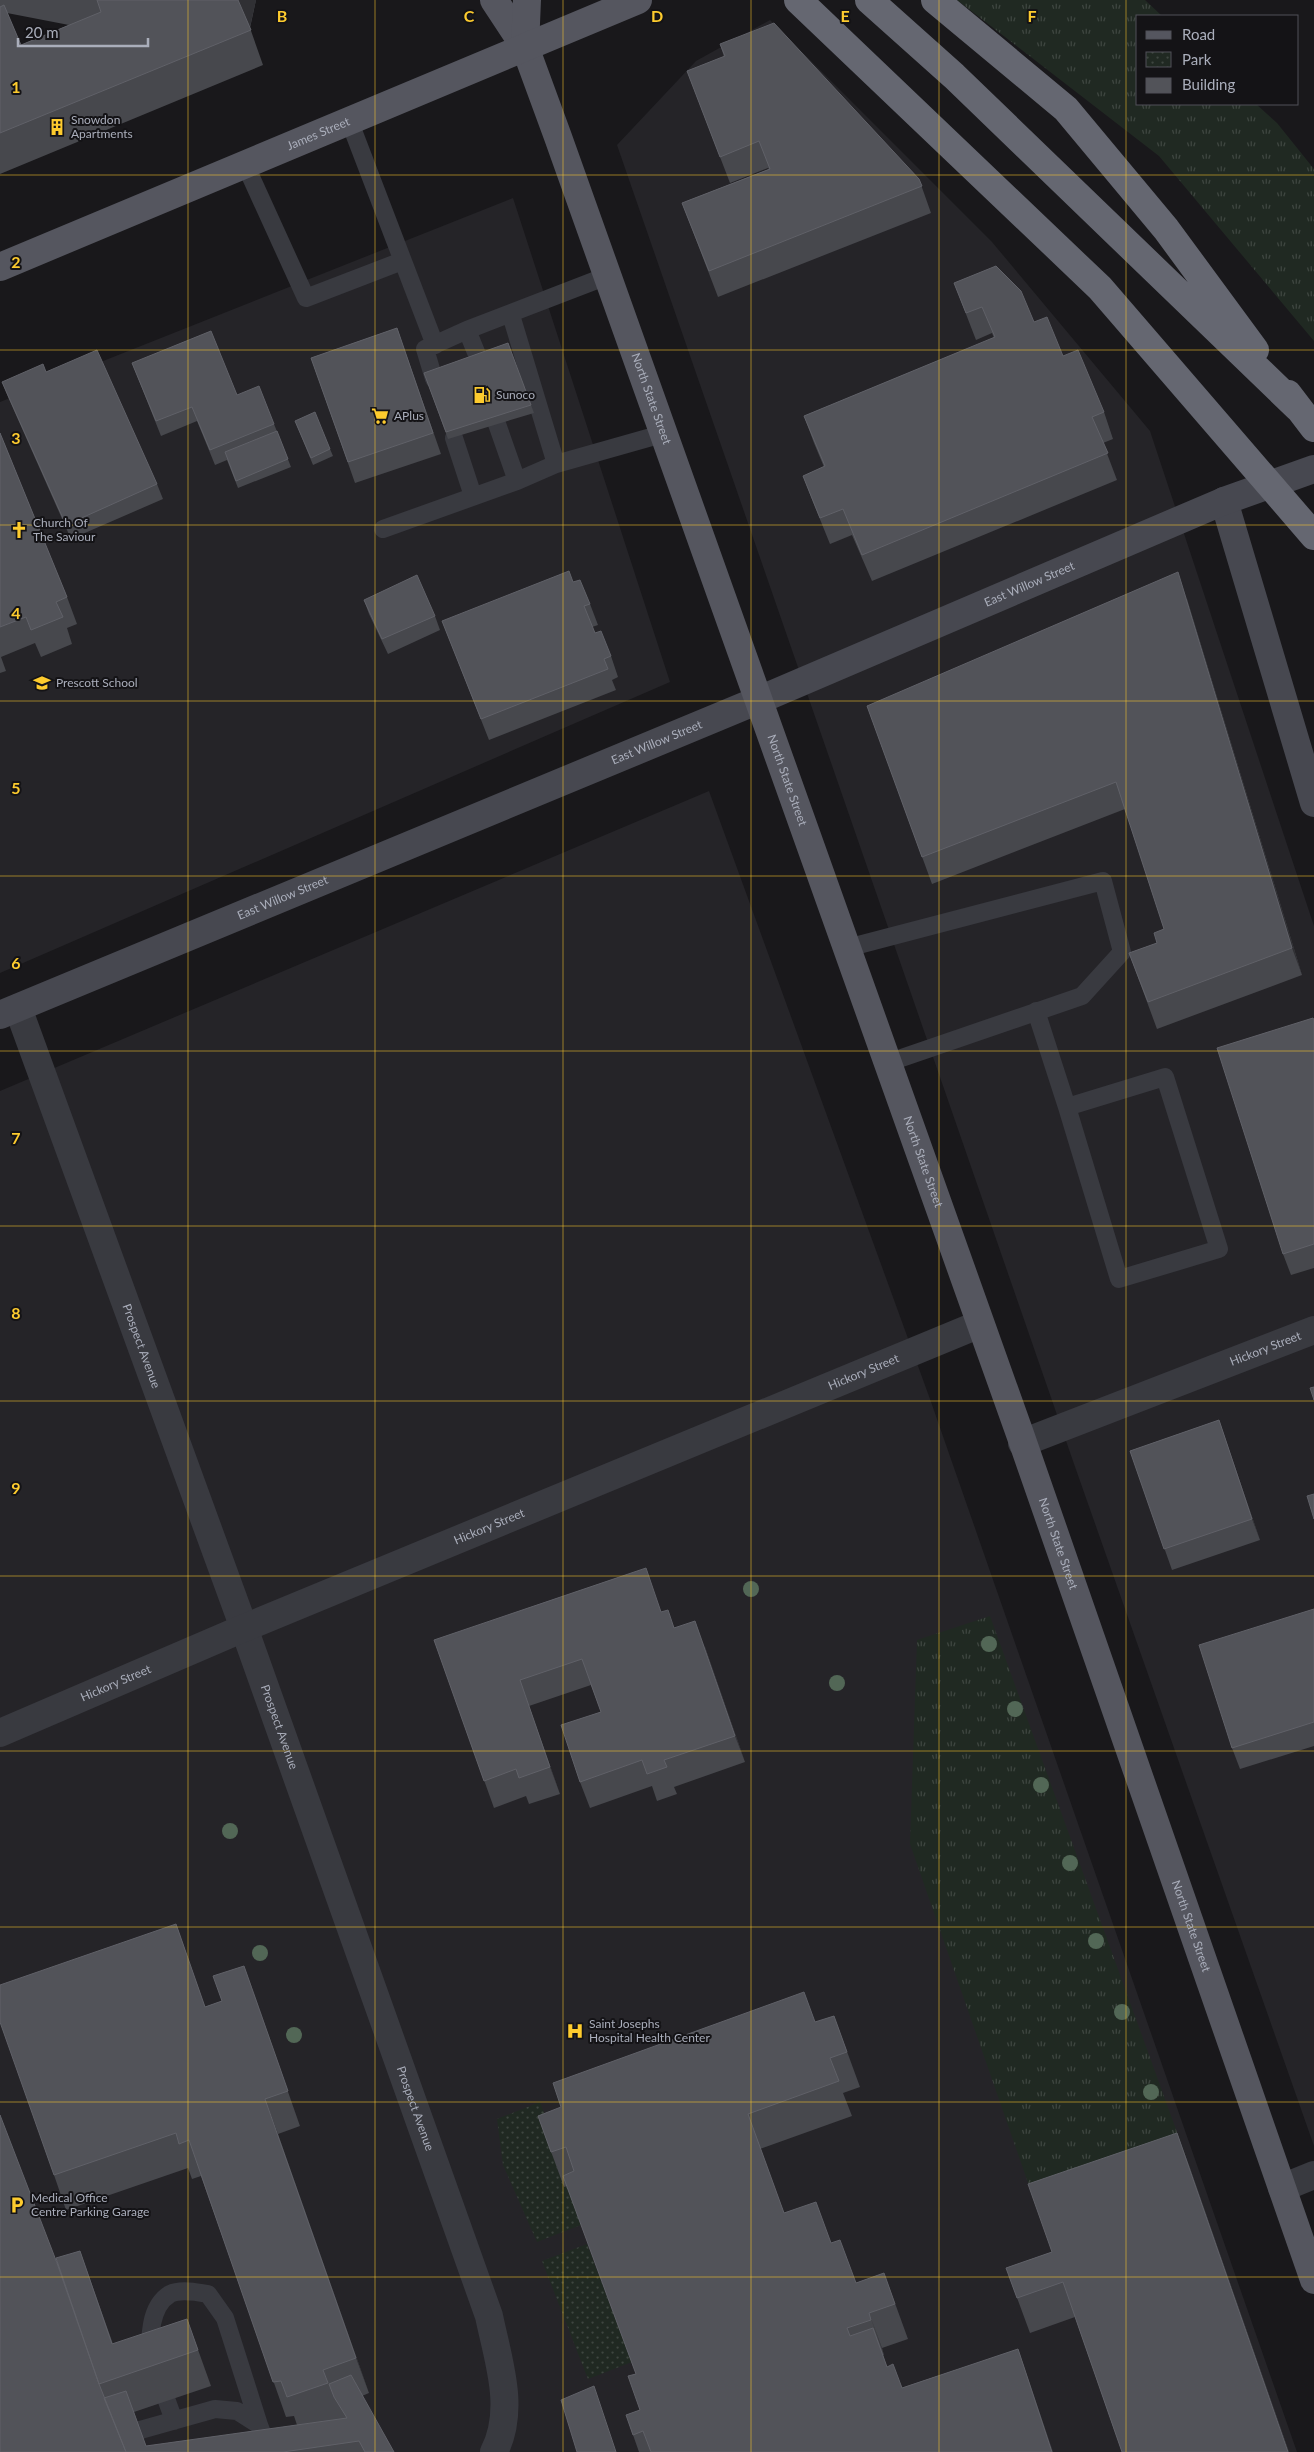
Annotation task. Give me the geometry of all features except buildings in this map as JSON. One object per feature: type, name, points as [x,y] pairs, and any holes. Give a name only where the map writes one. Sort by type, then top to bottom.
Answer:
[{"type":"highway","points":[[798,0],[1100,288],[1314,536]]},
{"type":"highway","points":[[936,0],[1066,109],[1166,229],[1306,418]]},
{"type":"highway","points":[[878,8],[954,76],[1306,418]]},
{"type":"main road","name":"North State Street","points":[[494,0],[525,47],[608,276],[662,434],[759,700],[1022,1443],[1314,2280]]},
{"type":"main road","name":"North State Street","points":[[525,47],[527,0]]},
{"type":"main road","name":"James Street","points":[[0,267],[638,0]]},
{"type":"street","name":"East Willow Street","points":[[9,1011],[759,700],[1224,501],[1314,469]]},
{"type":"street","points":[[1224,501],[1314,803]]},
{"type":"street","name":"Prospect Avenue","points":[[9,1011],[244,1628],[489,2316],[505,2396],[503,2425],[494,2452]]},
{"type":"street","name":"Hickory Street","points":[[0,1733],[244,1628],[980,1324]]},
{"type":"street","name":"Hickory Street","points":[[1022,1443],[1314,1330]]},
{"type":"street","points":[[1282,2188],[1314,2175]]},
{"type":"lane","points":[[349,120],[435,345]]},
{"type":"lane","points":[[244,164],[306,298],[402,261]]},
{"type":"lane","points":[[434,379],[425,349],[468,330],[608,276]]},
{"type":"lane","points":[[511,315],[556,464]]},
{"type":"lane","points":[[468,330],[480,362]]},
{"type":"lane","points":[[498,424],[517,481]]},
{"type":"lane","points":[[383,529],[517,481],[556,464],[662,434]]},
{"type":"lane","points":[[454,438],[473,496]]},
{"type":"lane","points":[[847,948],[1103,881],[1122,952],[1082,996],[888,1063]]},
{"type":"lane","points":[[1036,1011],[1068,1107],[1118,1279],[1219,1249],[1165,1077],[1068,1107]]},
{"type":"lane","points":[[174,2420],[153,2358],[151,2328],[157,2309],[170,2294],[192,2291],[208,2294],[225,2318],[269,2452]]},
{"type":"lane","points":[[119,2436],[215,2409],[237,2411],[259,2425]]},
{"type":"shaded area","points":[[770,20],[992,242],[1150,431],[1314,926],[1314,2146],[1073,1461],[617,145],[696,61]]},
{"type":"shaded area","points":[[513,198],[670,682],[0,973],[0,402]]},
{"type":"shaded area","name":"Saint Josephs Hospital Health Center","points":[[709,791],[930,1399],[1297,2452],[0,2452],[0,1091]]},
{"type":"green space","points":[[957,0],[1145,0],[1161,15],[1136,15],[1136,105],[1257,105],[1277,123],[1314,169],[1314,341],[1159,156]]},
{"type":"green space","points":[[990,1616],[1190,2168],[1041,2220],[910,1844],[917,1640]]},
{"type":"green space","points":[[540,2102],[558,2148],[578,2182],[576,2211],[581,2225],[537,2242],[503,2165],[497,2119]]},
{"type":"green space","points":[[587,2244],[632,2362],[588,2379],[542,2261]]},
{"type":"place","name":"Snowdon Apartments","points":[[57,127]]},
{"type":"place","name":"Sunoco","points":[[482,395]]},
{"type":"place","name":"APlus","points":[[380,416]]},
{"type":"place","name":"Church Of The Saviour","points":[[19,530]]},
{"type":"place","name":"Prescott School","points":[[42,683]]},
{"type":"place","name":"Saint Josephs Hospital Health Center","points":[[575,2031]]},
{"type":"place","name":"Medical Office Centre Parking Garage","points":[[17,2205]]}]
